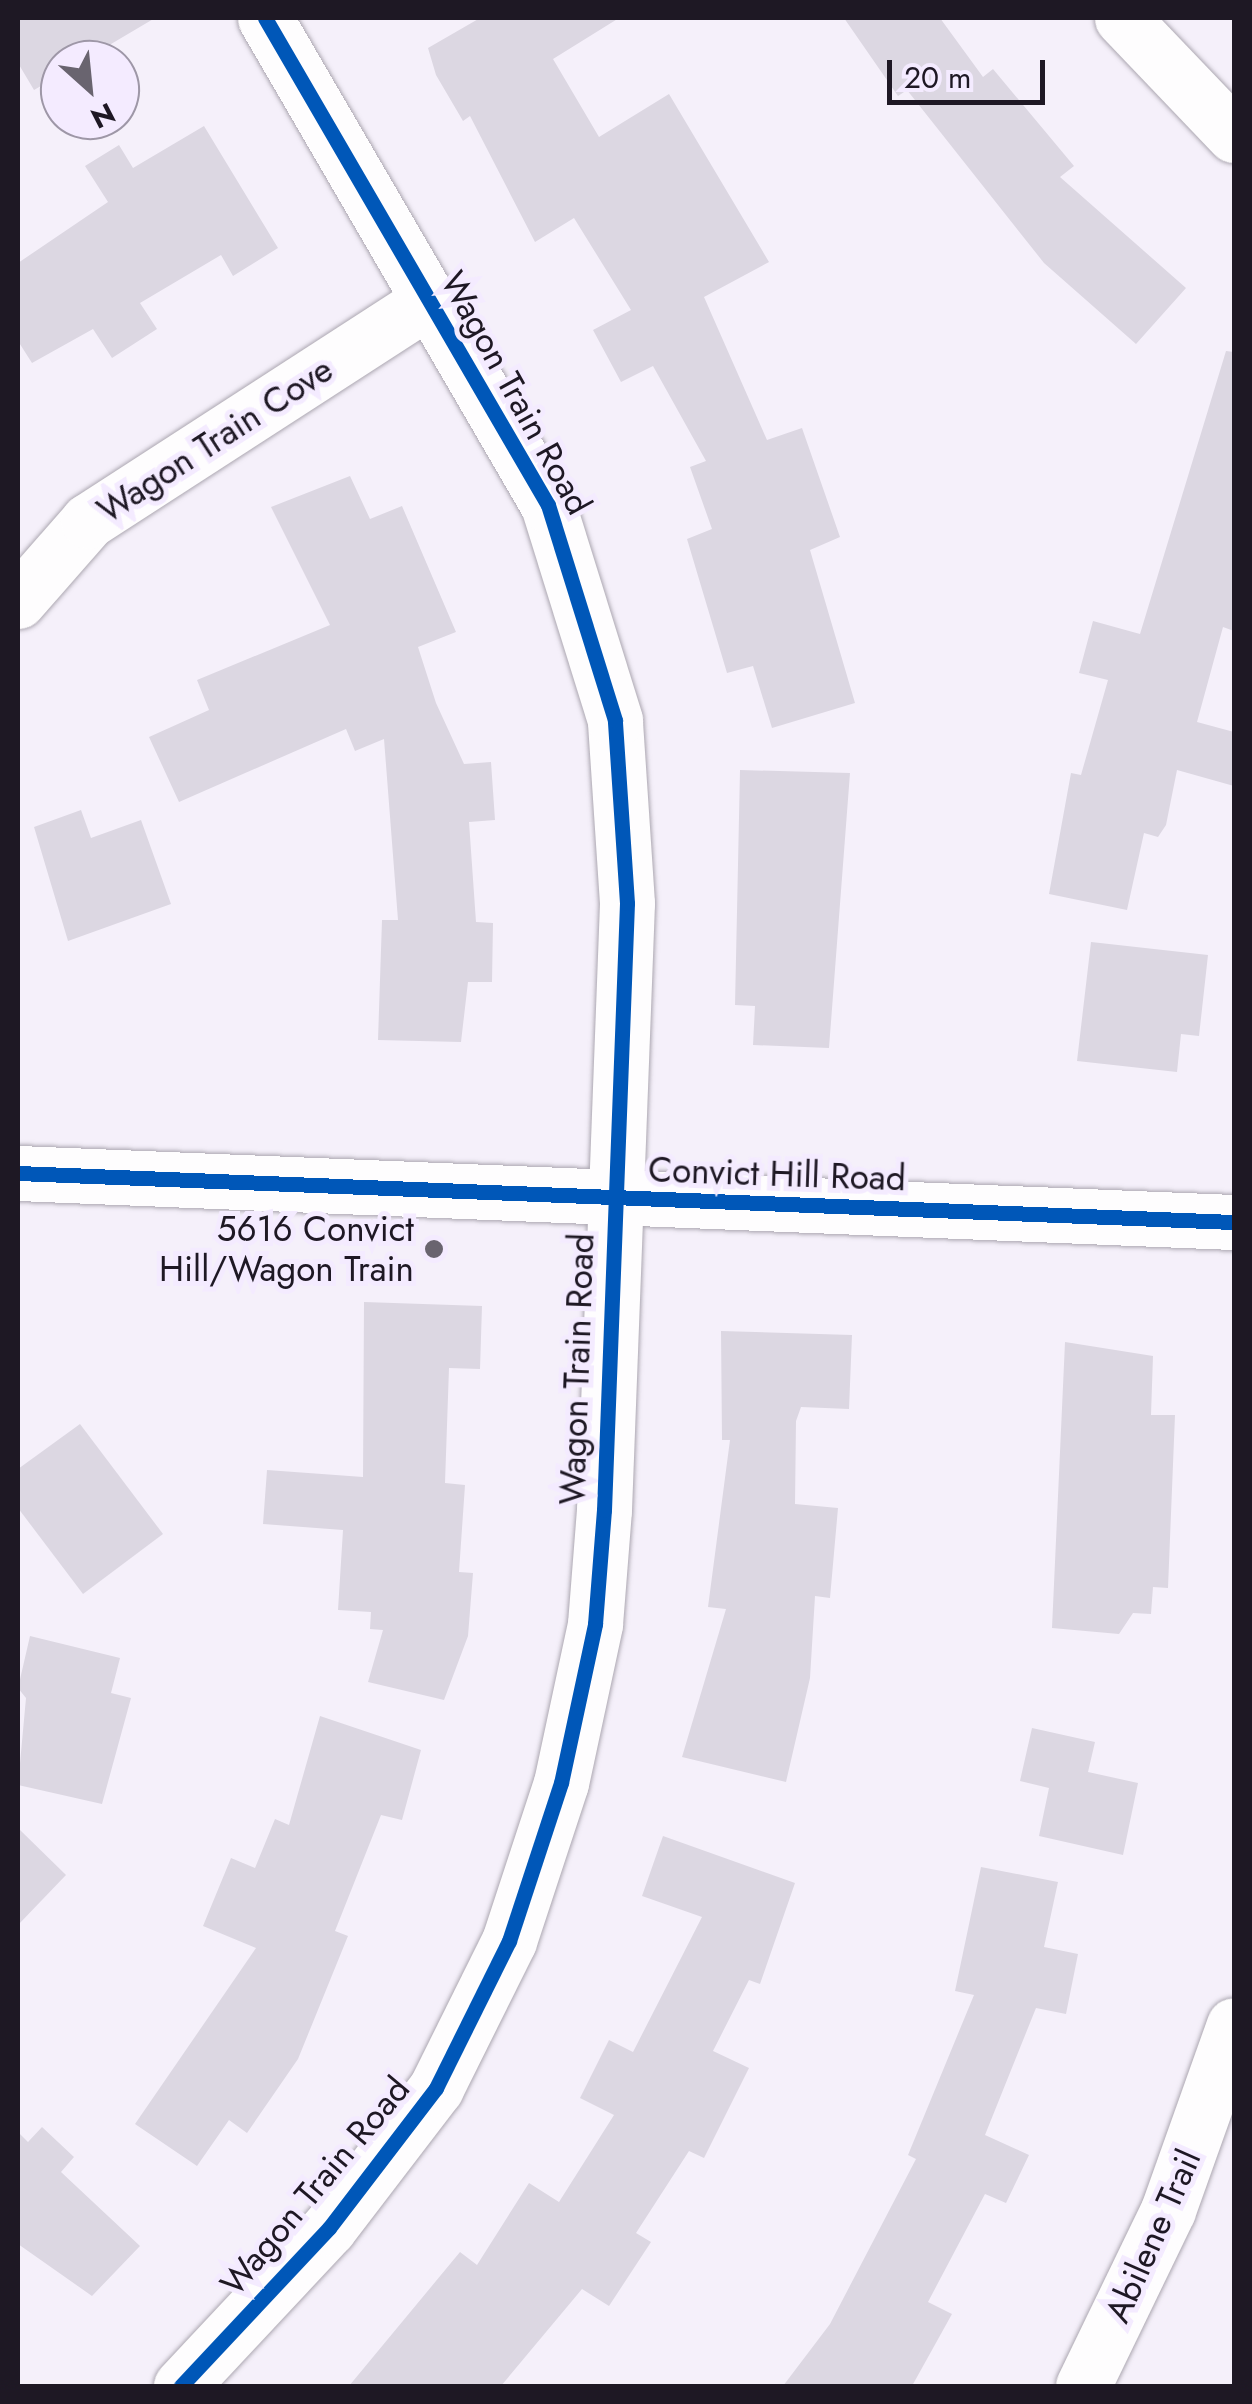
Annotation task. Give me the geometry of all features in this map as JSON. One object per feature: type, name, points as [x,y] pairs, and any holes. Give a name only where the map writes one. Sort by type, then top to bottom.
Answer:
[{"type":"street","name":"Wagon Train Road","points":[[180,2386],[328,2228],[436,2088],[509,1940],[561,1784],[595,1624],[627,902],[615,720],[548,505],[265,18]]},
{"type":"street","points":[[1122,18],[1234,135]]},
{"type":"street","name":"Wagon Train Cove","points":[[18,601],[88,521],[431,299]]},
{"type":"street","name":"Convict Hill Road","points":[[18,1173],[1234,1222]]},
{"type":"street","name":"Abilene Trail","points":[[1083,2386],[1168,2210],[1234,2025]]},
{"type":"building","points":[[18,18],[155,18],[118,40],[40,40],[40,87],[34,90],[18,63]]},
{"type":"building","points":[[480,18],[619,18],[553,59],[599,137],[669,94],[769,262],[704,297],[767,440],[802,428],[840,537],[810,550],[855,703],[772,728],[753,666],[727,673],[687,539],[712,529],[690,467],[706,461],[653,366],[621,382],[593,330],[631,310],[574,218],[535,242],[470,116],[463,121],[436,75],[428,48]]},
{"type":"building","points":[[844,18],[940,18],[983,77],[993,69],[1074,166],[1060,177],[1186,288],[1136,344],[1044,263],[907,90],[898,96]]},
{"type":"building","points":[[204,126],[278,248],[233,276],[221,255],[140,303],[157,329],[112,358],[93,329],[32,363],[18,341],[18,263],[108,202],[85,166],[119,145],[133,168]]},
{"type":"building","points":[[1226,351],[1234,352],[1234,631],[1223,627],[1197,722],[1234,732],[1234,786],[1177,770],[1166,825],[1158,837],[1144,833],[1127,910],[1049,894],[1071,773],[1081,775],[1108,680],[1079,673],[1093,621],[1140,634]]},
{"type":"building","points":[[350,476],[370,519],[402,506],[456,632],[418,647],[436,703],[464,764],[491,762],[495,820],[469,822],[476,922],[493,923],[492,982],[468,982],[461,1042],[378,1040],[382,920],[398,920],[384,739],[355,751],[346,729],[179,802],[149,737],[209,710],[197,680],[330,625],[271,507]]},
{"type":"building","points":[[740,770],[850,773],[829,1048],[753,1045],[755,1006],[735,1005]]},
{"type":"building","points":[[81,810],[91,838],[141,820],[171,904],[68,941],[34,827]]},
{"type":"building","points":[[1091,942],[1208,955],[1199,1036],[1181,1034],[1177,1072],[1077,1061]]},
{"type":"building","points":[[364,1302],[482,1306],[480,1369],[449,1368],[445,1483],[465,1485],[459,1572],[473,1573],[468,1636],[444,1700],[368,1682],[383,1630],[370,1629],[371,1612],[338,1610],[343,1530],[263,1524],[267,1470],[363,1477]]},
{"type":"building","points":[[721,1331],[852,1335],[849,1409],[801,1407],[796,1421],[795,1504],[838,1508],[830,1598],[815,1596],[810,1678],[786,1782],[682,1757],[726,1609],[708,1607],[730,1440],[722,1440]]},
{"type":"building","points":[[1065,1342],[1153,1356],[1151,1415],[1175,1415],[1168,1588],[1153,1587],[1151,1614],[1133,1613],[1119,1634],[1052,1628]]},
{"type":"building","points":[[80,1424],[163,1534],[83,1594],[18,1508],[18,1469]]},
{"type":"building","points":[[30,1636],[120,1658],[111,1693],[131,1698],[102,1804],[18,1785],[26,1698],[18,1688]]},
{"type":"building","points":[[320,1716],[421,1750],[402,1820],[381,1815],[335,1931],[348,1936],[298,2059],[247,2133],[229,2120],[197,2166],[135,2124],[256,1948],[203,1926],[231,1858],[255,1868],[275,1819],[289,1825]]},
{"type":"building","points":[[1032,1728],[1095,1742],[1088,1772],[1138,1783],[1123,1855],[1039,1836],[1049,1788],[1020,1781]]},
{"type":"building","points":[[18,1828],[66,1875],[18,1925]]},
{"type":"building","points":[[663,1836],[795,1883],[760,1984],[749,1980],[713,2051],[749,2068],[704,2158],[689,2151],[636,2233],[651,2242],[609,2306],[582,2289],[501,2386],[349,2386],[460,2252],[477,2265],[529,2183],[559,2202],[614,2115],[580,2098],[609,2040],[633,2052],[702,1917],[642,1896]]},
{"type":"building","points":[[981,1867],[1058,1882],[1044,1947],[1078,1954],[1066,2014],[1036,2008],[985,2135],[1029,2155],[1006,2203],[985,2194],[928,2302],[952,2314],[912,2386],[783,2386],[830,2324],[916,2159],[908,2155],[974,1995],[955,1991]]},
{"type":"building","points":[[42,2127],[74,2157],[61,2172],[140,2246],[92,2296],[18,2244],[18,2132],[28,2142]]},
{"type":"cycle path","points":[[181,2386],[329,2228],[436,2088],[509,1941],[561,1783],[595,1624],[604,1510],[627,903],[615,720],[548,505],[265,18]]},
{"type":"cycle path","points":[[18,1173],[1234,1222]]},
{"type":"place","name":"5616 Convict Hill/Wagon Train","points":[[434,1249]]}]
